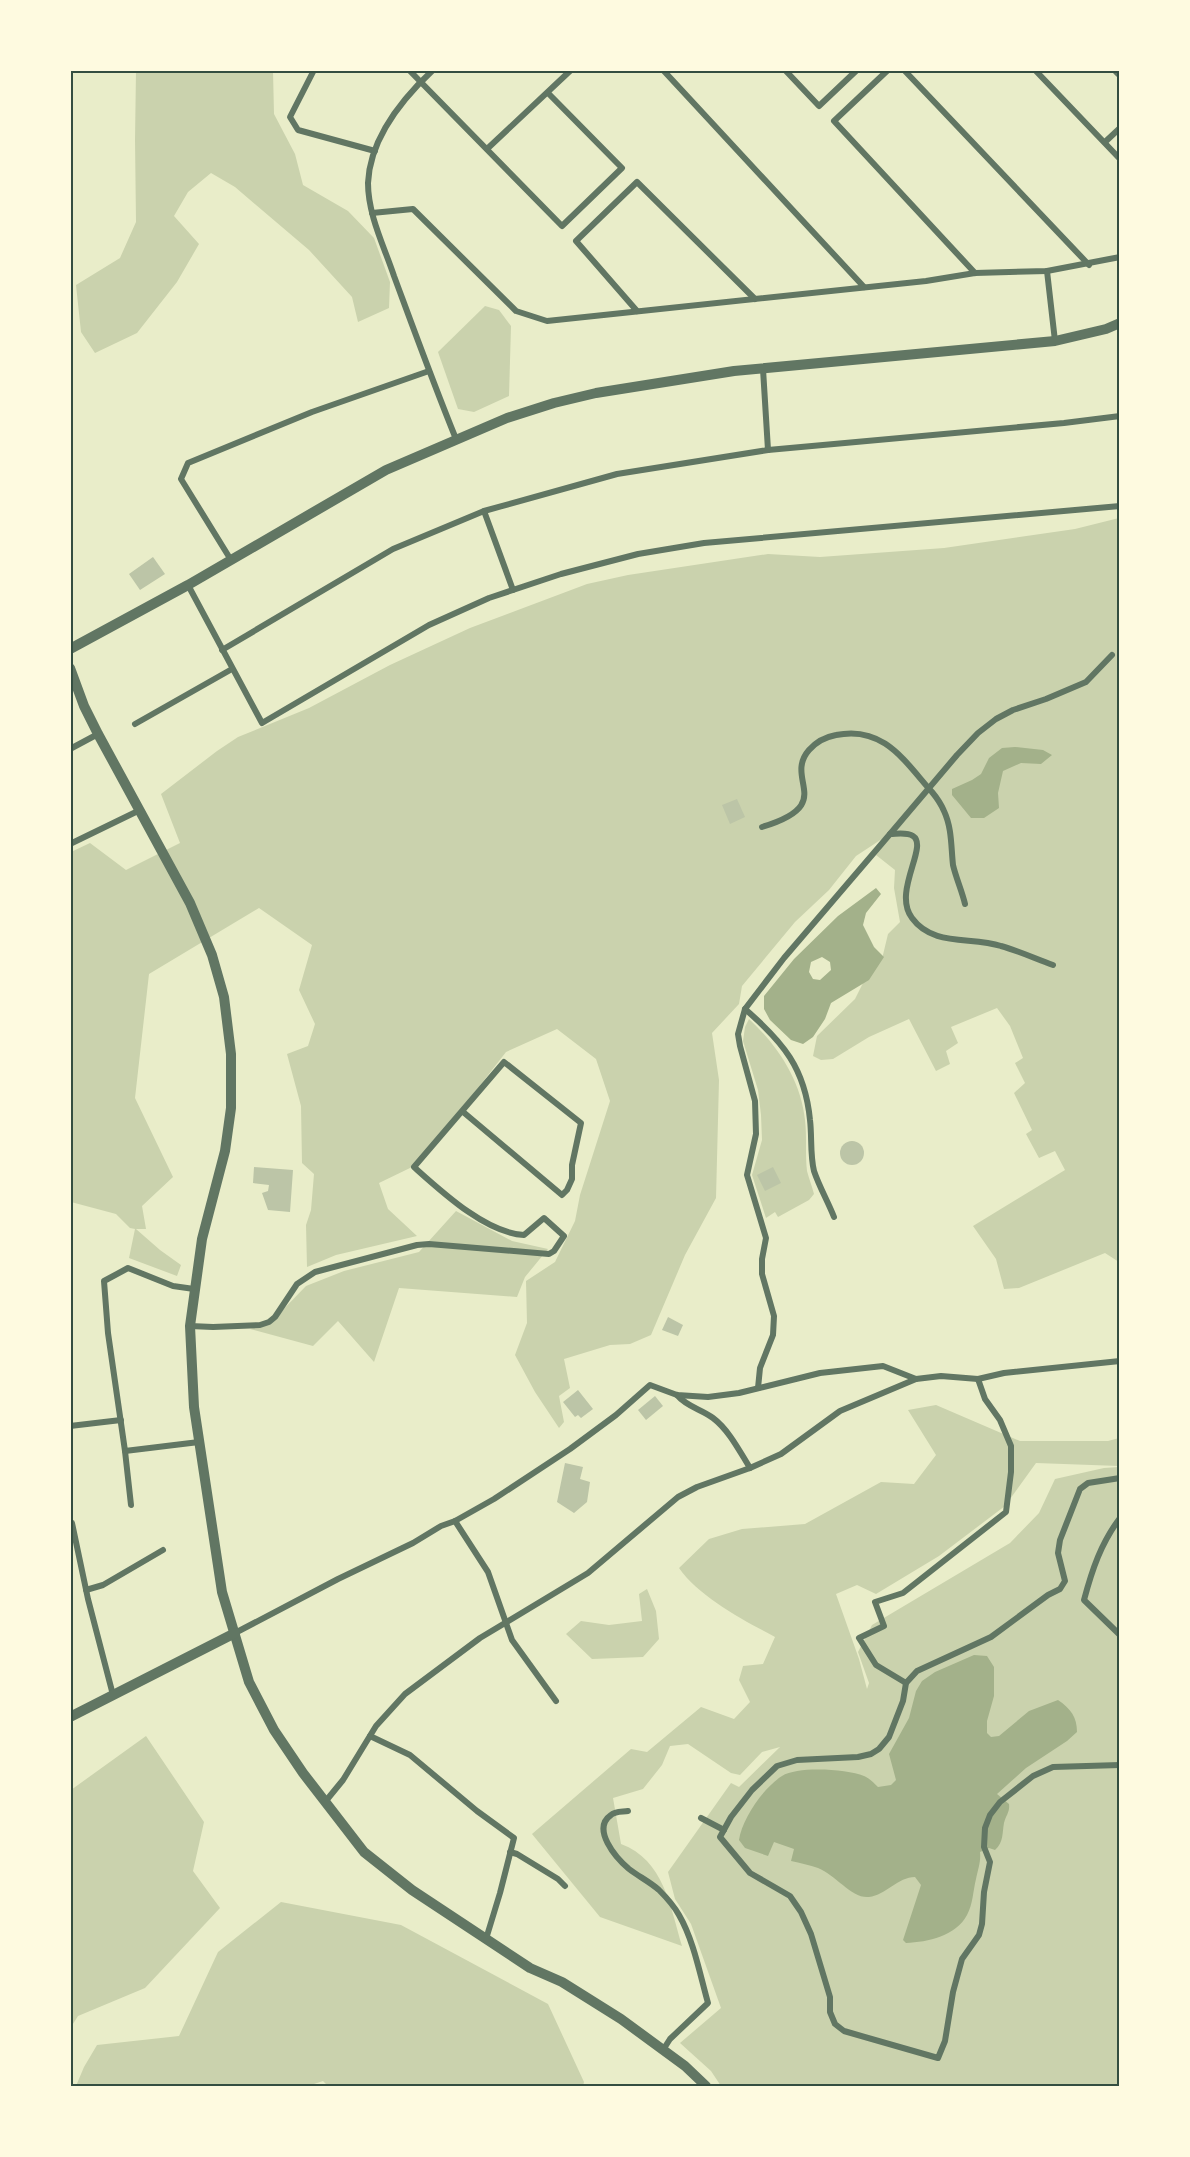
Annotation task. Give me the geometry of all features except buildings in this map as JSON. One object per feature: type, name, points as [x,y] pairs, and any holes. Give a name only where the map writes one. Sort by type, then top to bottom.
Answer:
[{"type":"street","points":[[314,70],[290,117],[298,130],[375,151]]},
{"type":"street","points":[[409,70],[562,226],[622,168],[548,93]]},
{"type":"street","points":[[433,70],[396,110],[375,151],[368,183],[372,213],[456,439]]},
{"type":"street","points":[[487,149],[571,70]]},
{"type":"street","points":[[663,70],[864,287]]},
{"type":"street","points":[[785,70],[819,106],[857,70]]},
{"type":"street","points":[[888,70],[834,121],[975,273]]},
{"type":"street","points":[[904,70],[1089,265]]},
{"type":"street","points":[[1035,70],[1119,159]]},
{"type":"street","points":[[1104,142],[1119,128]]},
{"type":"street","points":[[637,311],[576,240],[637,182],[755,299]]},
{"type":"street","points":[[372,213],[412,209],[516,311],[547,321],[926,281],[975,273],[1047,272],[1119,257]]},
{"type":"street","points":[[1047,272],[1055,341]]},
{"type":"street","points":[[70,649],[188,585],[386,470],[507,418],[554,403],[596,393],[734,371],[1055,341],[1106,329],[1119,323]]},
{"type":"street","points":[[763,369],[768,450]]},
{"type":"street","points":[[231,560],[181,479],[188,463],[312,412],[429,371]]},
{"type":"street","points":[[222,650],[393,549],[484,511],[617,474],[768,450],[1119,416]]},
{"type":"street","points":[[188,585],[262,723],[429,625],[513,590],[561,574],[638,554],[704,543],[1119,506]]},
{"type":"street","points":[[484,511],[513,590]]},
{"type":"street","points":[[758,1388],[760,1368],[773,1335],[774,1316],[762,1274],[766,1238],[747,1174],[756,1134],[755,1101],[738,1034],[745,1009],[784,958],[957,755],[978,734],[996,719],[1013,710],[1058,695],[1086,682],[1112,655]]},
{"type":"street","points":[[70,668],[84,706],[98,734],[190,903],[212,955],[224,997],[229,1026],[233,1081],[231,1108],[225,1151],[202,1239],[190,1326],[194,1407],[222,1592],[249,1682],[274,1730],[364,1852],[412,1890],[530,1968],[562,1982],[663,2050],[685,2066],[706,2086]]},
{"type":"street","points":[[135,724],[232,669]]},
{"type":"street","points":[[762,827],[790,816],[804,802],[806,793],[801,764],[810,749],[822,738],[847,733],[879,740],[900,755],[936,796],[948,821],[954,867],[965,904]]},
{"type":"street","points":[[70,749],[98,734]]},
{"type":"street","points":[[70,844],[140,809]]},
{"type":"street","points":[[890,834],[905,834],[917,840],[919,847],[909,875],[905,905],[912,919],[921,928],[929,934],[942,938],[983,941],[1001,946],[1053,965]]},
{"type":"street","points":[[745,1009],[774,1035],[787,1051],[797,1071],[808,1100],[814,1169],[834,1217]]},
{"type":"street","points":[[190,1326],[213,1328],[260,1325],[269,1322],[275,1317],[297,1284],[315,1272],[417,1245],[429,1244],[530,1254],[549,1254],[554,1251],[564,1236],[544,1218],[524,1235],[513,1234],[473,1215],[414,1167],[462,1111],[504,1062],[581,1123],[572,1165],[572,1179],[562,1195],[462,1111]]},
{"type":"street","points":[[131,1505],[108,1333],[104,1281],[128,1268],[173,1286],[194,1289]]},
{"type":"street","points":[[325,1802],[343,1780],[376,1726],[405,1694],[480,1638],[588,1573],[678,1497],[697,1487],[781,1454],[840,1411],[916,1379],[941,1376],[978,1379],[1004,1373],[1119,1361]]},
{"type":"street","points":[[70,1717],[494,1499],[570,1449],[616,1415],[650,1385],[677,1395],[708,1397],[820,1373],[883,1366],[916,1379]]},
{"type":"street","points":[[906,1683],[876,1665],[860,1638],[884,1626],[875,1602],[903,1593],[1006,1512],[1011,1472],[1011,1446],[1000,1420],[985,1399],[978,1379]]},
{"type":"street","points":[[677,1395],[684,1404],[714,1419],[724,1429],[750,1468]]},
{"type":"street","points":[[70,1426],[121,1420]]},
{"type":"street","points":[[125,1451],[200,1442]]},
{"type":"street","points":[[1119,1478],[1088,1483],[1080,1489],[1060,1540],[1058,1553],[1065,1581],[1060,1589],[991,1636],[917,1671],[906,1683],[903,1701],[889,1737],[879,1749],[871,1754],[858,1757],[796,1761],[777,1766],[752,1790],[731,1817],[720,1837],[750,1872],[790,1896],[801,1912],[811,1934],[830,1997],[830,2012],[835,2024],[844,2031],[938,2058],[945,2041],[953,1992],[962,1959],[979,1935],[982,1924],[984,1892],[990,1862],[984,1847],[985,1828],[990,1815],[1005,1798],[1033,1776],[1053,1767],[1119,1765]]},
{"type":"street","points":[[1119,1518],[1098,1556],[1084,1600],[1119,1635]]},
{"type":"street","points":[[455,1521],[488,1572],[512,1640],[556,1701]]},
{"type":"street","points":[[72,1523],[86,1590],[113,1695]]},
{"type":"street","points":[[86,1590],[103,1585],[163,1550]]},
{"type":"street","points":[[370,1736],[410,1755],[477,1811],[514,1838],[486,1939]]},
{"type":"street","points":[[628,1811],[612,1813],[605,1820],[604,1837],[630,1870],[657,1888],[670,1901],[689,1939],[708,2003],[670,2039],[663,2050]]},
{"type":"street","points":[[701,1818],[724,1830]]},
{"type":"street","points":[[510,1852],[542,1869],[565,1886]]},
{"type":"shaded area","points":[[136,71],[273,71],[274,114],[295,154],[303,185],[348,211],[374,238],[390,282],[389,308],[358,322],[352,297],[309,250],[235,187],[211,173],[188,192],[174,216],[199,244],[177,282],[137,333],[95,353],[81,332],[76,285],[120,258],[136,222]]},
{"type":"shaded area","points":[[485,306],[499,310],[511,326],[509,396],[474,412],[458,409],[438,352]]},
{"type":"shaded area","points":[[1119,518],[1119,1262],[1105,1253],[1019,1288],[1004,1289],[996,1259],[973,1226],[1065,1170],[1055,1151],[1039,1158],[1026,1134],[1032,1130],[1014,1093],[1025,1083],[1015,1063],[1023,1058],[1010,1026],[997,1008],[951,1027],[958,1043],[946,1051],[950,1064],[936,1071],[909,1019],[869,1037],[833,1059],[821,1060],[813,1056],[817,1036],[855,999],[869,971],[882,959],[888,934],[900,922],[894,888],[895,870],[876,855],[888,835],[856,856],[829,890],[795,922],[742,986],[739,1004],[712,1033],[719,1080],[716,1198],[685,1255],[651,1335],[630,1344],[610,1345],[564,1359],[570,1388],[559,1396],[564,1422],[559,1428],[535,1392],[515,1355],[527,1323],[526,1281],[555,1262],[575,1221],[580,1195],[610,1101],[596,1059],[557,1029],[506,1052],[443,1133],[410,1168],[379,1183],[388,1209],[417,1236],[336,1255],[307,1267],[306,1225],[311,1210],[314,1174],[302,1163],[301,1106],[287,1054],[308,1046],[315,1024],[299,990],[312,945],[259,908],[149,974],[135,1098],[173,1177],[142,1206],[146,1229],[136,1229],[181,1265],[177,1276],[129,1258],[135,1229],[130,1228],[116,1214],[71,1202],[71,852],[90,843],[126,870],[180,843],[161,794],[238,737],[309,708],[390,665],[470,628],[587,584],[628,575],[768,554],[820,557],[944,548],[1075,529]]},
{"type":"shaded area","points":[[1002,748],[1043,750],[1052,755],[1041,764],[1021,763],[1003,771],[998,793],[999,808],[984,818],[971,818],[952,795],[952,789],[981,774],[989,758]]},
{"type":"shaded area","points":[[876,888],[881,894],[866,913],[863,925],[874,947],[884,957],[869,980],[831,1003],[825,1019],[813,1037],[803,1044],[791,1040],[770,1020],[764,1009],[764,996],[794,959],[838,916]],"holes":[[[822,957],[830,962],[831,970],[820,980],[813,979],[809,972],[811,962]]]},
{"type":"shaded area","points":[[749,1019],[769,1040],[786,1064],[803,1105],[807,1171],[814,1194],[809,1200],[778,1217],[775,1212],[766,1218],[752,1175],[762,1140],[758,1090],[743,1041]]},
{"type":"shaded area","points":[[456,1211],[512,1241],[548,1249],[525,1277],[517,1297],[399,1288],[374,1362],[338,1321],[313,1346],[250,1329],[275,1318],[306,1286],[344,1271],[419,1252]]},
{"type":"shaded area","points":[[936,1405],[1020,1441],[1108,1441],[1119,1438],[1119,1466],[1036,1463],[1005,1506],[939,1556],[876,1594],[857,1585],[836,1594],[867,1689],[869,1683],[858,1652],[872,1625],[1010,1543],[1039,1513],[1055,1479],[1119,1467],[1119,2086],[721,2086],[711,2071],[680,2043],[721,2008],[691,1924],[675,1899],[668,1872],[731,1783],[739,1787],[780,1747],[762,1752],[740,1775],[731,1773],[688,1744],[670,1746],[662,1765],[643,1789],[613,1798],[621,1844],[635,1851],[656,1873],[669,1900],[682,1946],[600,1917],[532,1834],[631,1749],[647,1752],[701,1707],[734,1719],[750,1702],[739,1680],[743,1666],[763,1664],[775,1637],[710,1598],[698,1589],[679,1568],[709,1539],[742,1529],[805,1524],[881,1482],[914,1484],[936,1455],[908,1410]]},
{"type":"shaded area","points":[[647,1589],[656,1611],[659,1639],[643,1657],[592,1659],[566,1634],[581,1621],[609,1625],[642,1621],[639,1594]]},
{"type":"shaded area","points":[[974,1655],[987,1656],[994,1667],[994,1696],[987,1721],[987,1733],[991,1737],[999,1736],[1029,1711],[1058,1700],[1072,1714],[1077,1732],[1026,1768],[997,1794],[1009,1804],[1001,1841],[995,1850],[989,1848],[980,1852],[971,1906],[956,1928],[941,1937],[906,1943],[903,1940],[921,1885],[915,1877],[903,1880],[875,1896],[863,1897],[850,1891],[825,1871],[791,1861],[794,1849],[774,1842],[768,1856],[745,1848],[739,1840],[744,1823],[761,1796],[782,1776],[799,1771],[834,1770],[864,1776],[878,1787],[891,1785],[896,1780],[889,1754],[909,1718],[916,1691],[922,1681],[935,1672]]},
{"type":"shaded area","points":[[146,1736],[204,1822],[193,1871],[220,1908],[145,1988],[78,2016],[71,2027],[71,1790]]},
{"type":"shaded area","points":[[281,1902],[401,1925],[548,2004],[584,2082],[583,2086],[328,2086],[323,2081],[308,2086],[76,2086],[97,2045],[179,2036],[218,1952]]}]
